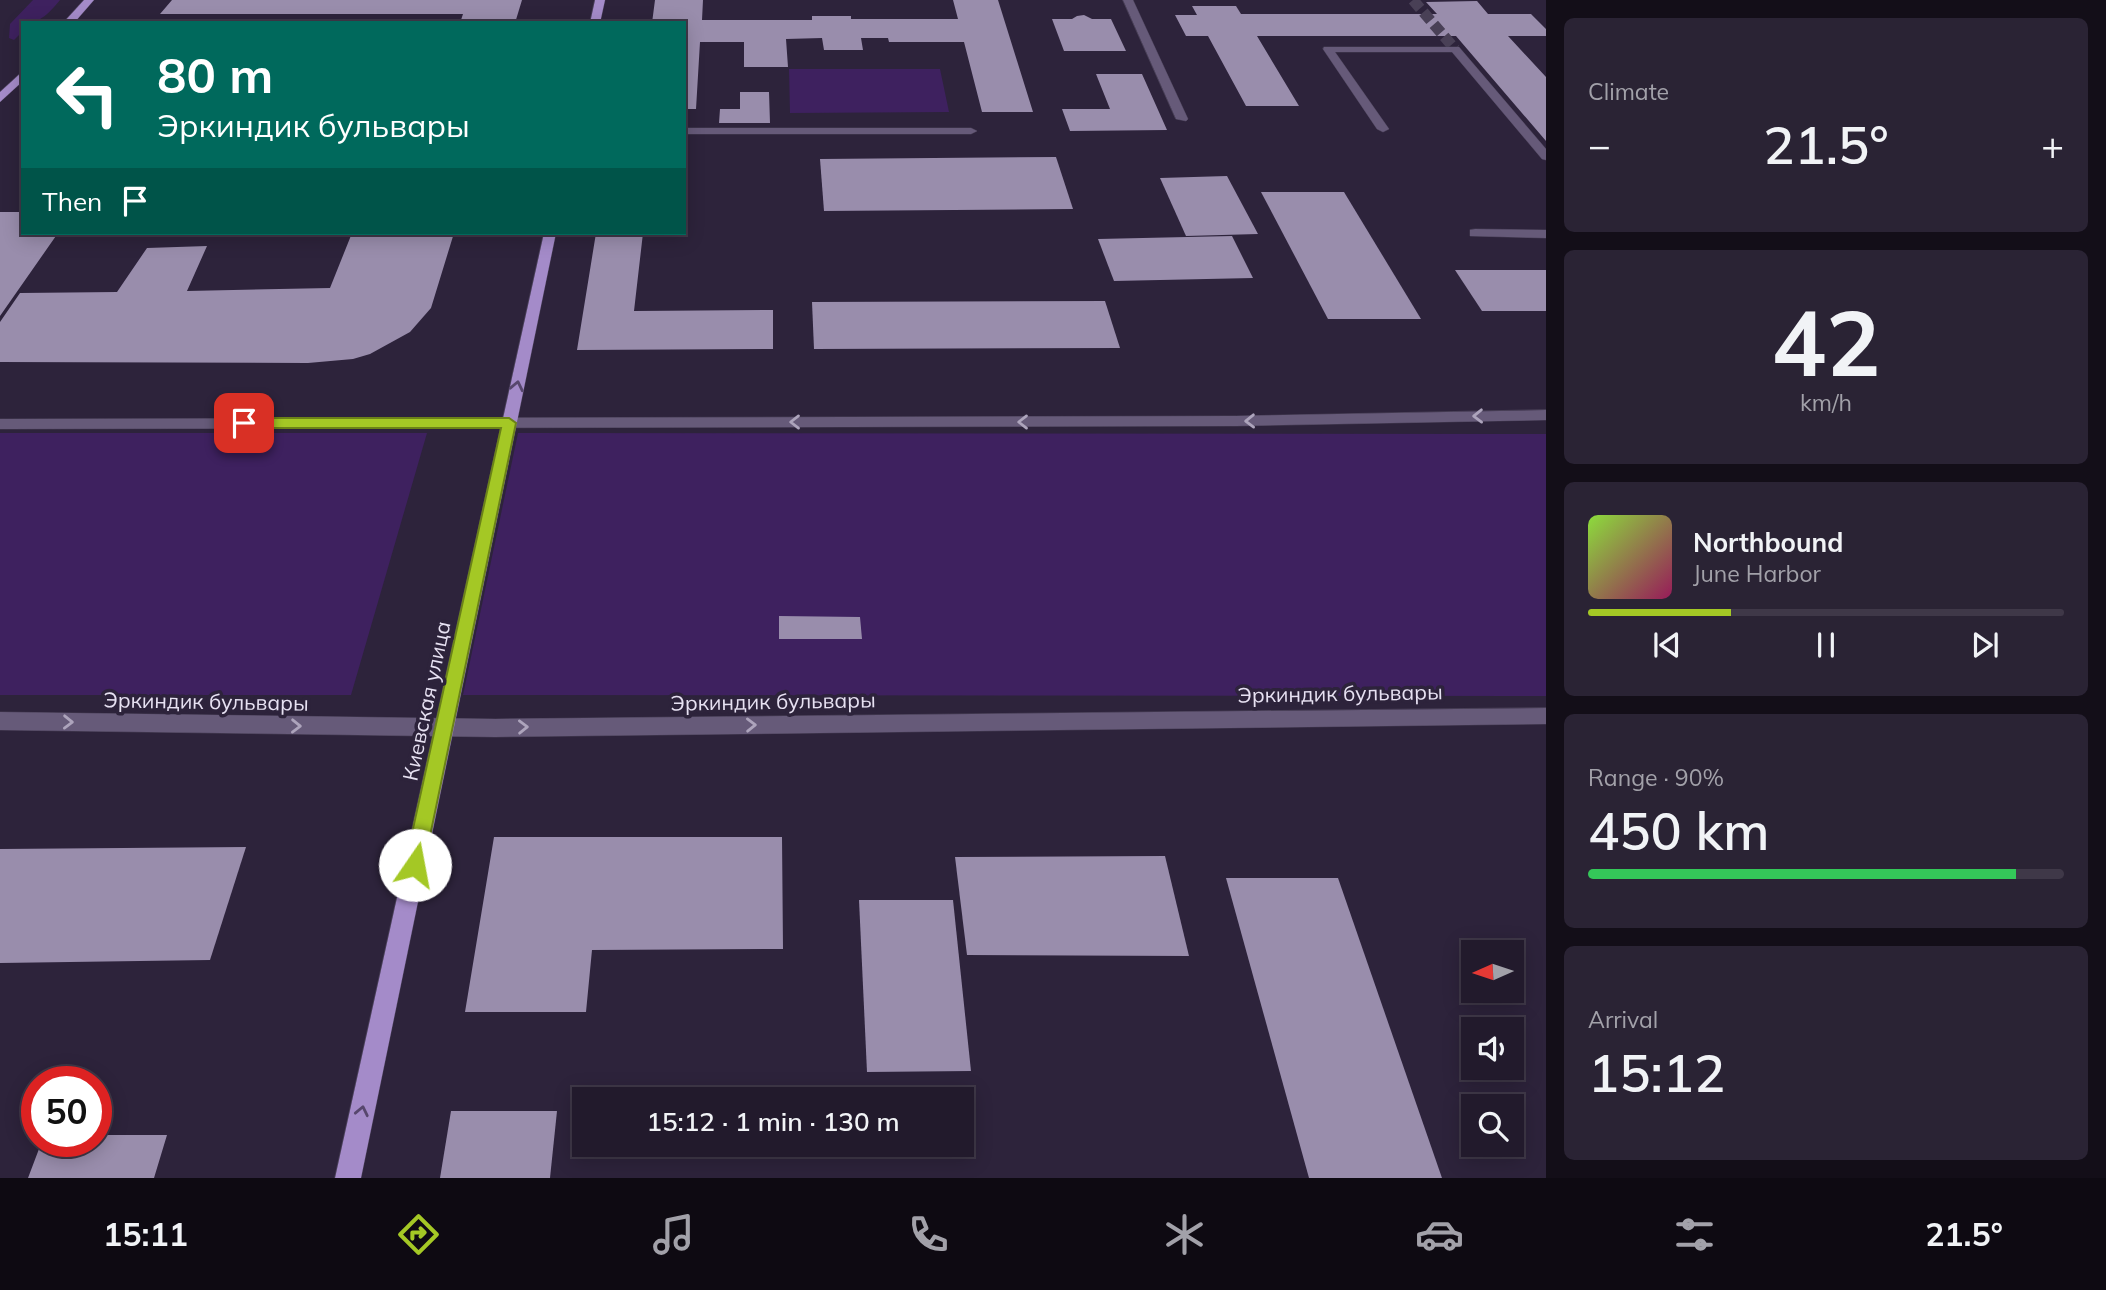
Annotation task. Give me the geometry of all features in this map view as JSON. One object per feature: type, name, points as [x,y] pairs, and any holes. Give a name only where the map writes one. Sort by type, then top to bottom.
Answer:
[{"type":"main road","points":[[70,21],[89,0]]},
{"type":"main road","points":[[595,21],[600,0]]},
{"type":"main road","points":[[0,99],[21,76]]},
{"type":"main road","name":"Киевская улица","points":[[348,1178],[550,235]]},
{"type":"street","points":[[1128,0],[1182,120]]},
{"type":"street","points":[[1382,129],[1328,49],[1455,49],[1546,156]]},
{"type":"street","points":[[686,131],[971,131]]},
{"type":"street","points":[[1475,233],[1546,234]]},
{"type":"street","points":[[0,424],[1236,421],[1546,415]]},
{"type":"street","name":"Эркиндик бульвары","points":[[0,721],[445,727],[1546,716]]},
{"type":"shaded area","points":[[33,0],[60,0],[40,19],[21,21],[21,33],[14,40],[9,38],[10,24]]},
{"type":"shaded area","points":[[789,69],[940,69],[949,112],[790,113]]},
{"type":"shaded area","points":[[0,433],[427,433],[351,695],[0,695]]},
{"type":"shaded area","points":[[518,433],[1546,434],[1546,696],[463,695]]},
{"type":"building","points":[[172,0],[522,0],[516,21],[461,21],[463,14],[160,14]]},
{"type":"building","points":[[655,0],[703,0],[702,20],[812,20],[812,16],[851,16],[851,19],[958,19],[953,0],[998,0],[1033,112],[982,112],[964,42],[889,42],[888,38],[861,38],[863,50],[824,50],[822,38],[786,39],[788,67],[744,67],[744,42],[700,42],[696,109],[686,109],[686,21],[652,21]]},
{"type":"building","points":[[1477,1],[1488,14],[1531,14],[1546,29],[1546,36],[1508,36],[1546,77],[1546,141],[1456,36],[1257,36],[1299,106],[1246,106],[1208,36],[1186,36],[1175,15],[1197,15],[1192,6],[1236,6],[1241,14],[1437,14],[1426,2]]},
{"type":"building","points":[[1084,15],[1092,19],[1111,19],[1126,51],[1064,51],[1052,19],[1072,19]]},
{"type":"building","points":[[1096,74],[1142,74],[1167,130],[1070,131],[1062,109],[1110,109]]},
{"type":"building","points":[[740,92],[769,92],[770,123],[719,123],[720,109],[740,109]]},
{"type":"building","points":[[1056,157],[1073,209],[824,211],[820,159]]},
{"type":"building","points":[[1227,176],[1258,234],[1186,236],[1160,178]]},
{"type":"building","points":[[1261,192],[1344,192],[1421,319],[1328,319]]},
{"type":"building","points":[[0,212],[21,212],[21,235],[57,235],[0,316]]},
{"type":"building","points":[[351,235],[453,235],[431,308],[410,332],[370,354],[353,359],[308,363],[0,362],[0,322],[20,293],[117,292],[147,248],[207,246],[187,291],[330,288]]},
{"type":"building","points":[[596,235],[643,235],[634,311],[773,310],[773,349],[577,350]]},
{"type":"building","points":[[1232,236],[1253,278],[1114,281],[1098,239]]},
{"type":"building","points":[[1455,270],[1546,270],[1546,311],[1482,311]]},
{"type":"building","points":[[1105,301],[1120,348],[814,349],[812,302]]},
{"type":"building","points":[[779,616],[860,617],[862,639],[779,639]]},
{"type":"building","points":[[494,837],[782,837],[783,949],[592,950],[586,1012],[465,1012]]},
{"type":"building","points":[[246,847],[210,960],[0,963],[0,849]]},
{"type":"building","points":[[1165,856],[1189,956],[967,955],[955,857]]},
{"type":"building","points":[[1226,878],[1338,878],[1442,1178],[1309,1178]]},
{"type":"building","points":[[859,900],[953,900],[971,1071],[867,1072]]},
{"type":"building","points":[[451,1111],[557,1111],[550,1178],[440,1178]]},
{"type":"building","points":[[112,1135],[167,1135],[154,1178],[28,1178],[36,1157],[112,1157]]},
{"type":"tunnel","points":[[1413,0],[1455,49]]},
{"type":"route","points":[[244,423],[509,423],[415,865]]}]
